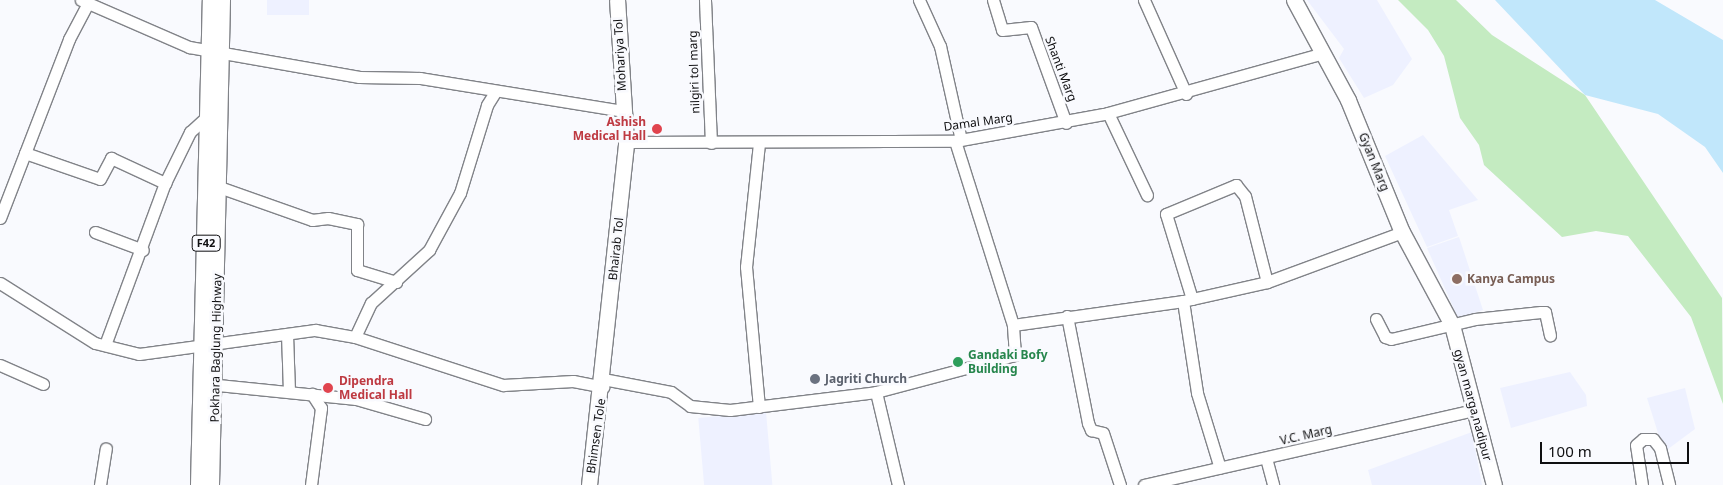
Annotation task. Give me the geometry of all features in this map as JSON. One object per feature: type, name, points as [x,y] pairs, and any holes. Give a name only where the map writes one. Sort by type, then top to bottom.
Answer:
[{"type":"highway","name":"Pokhara Baglung Highway","points":[[210,344],[219,187],[216,51],[211,0]]},
{"type":"highway","name":"Pokhara Baglung Highway","points":[[211,485],[208,116],[222,0]]},
{"type":"highway","name":"Pokhara Baglung Highway","points":[[199,485],[210,384]]},
{"type":"main road","name":"Mohariya Tol","points":[[617,0],[623,111]]},
{"type":"main road","name":"Gyan Marg","points":[[1294,0],[1324,53],[1402,232],[1452,325]]},
{"type":"main road","name":"Bhairab Tol","points":[[603,383],[626,142],[623,111]]},
{"type":"main road","name":"gyan marga,nadipur","points":[[1452,325],[1494,485]]},
{"type":"main road","name":"Bhimsen Tole","points":[[589,485],[603,383]]},
{"type":"street","name":"nilgiri tol marg","points":[[706,0],[711,143]]},
{"type":"street","points":[[0,283],[104,345],[139,354],[315,330],[356,337],[503,385],[572,381],[603,383],[671,392],[690,406],[759,408],[876,392],[1015,355],[1013,325],[958,140],[940,46],[919,0]]},
{"type":"street","name":"Shanti Marg","points":[[993,0],[1002,30],[1031,27],[1066,123]]},
{"type":"street","points":[[1144,0],[1186,94]]},
{"type":"street","points":[[0,218],[85,1],[190,47],[359,77],[420,78],[495,92],[623,111]]},
{"type":"street","name":"Damal Marg","points":[[626,142],[759,144],[958,140],[1066,123],[1186,94],[1324,53]]},
{"type":"street","points":[[356,337],[371,303],[429,250],[460,192],[487,104],[495,92]]},
{"type":"street","points":[[1108,113],[1147,195]]},
{"type":"street","points":[[104,345],[143,250],[165,183],[190,132],[208,116]]},
{"type":"street","points":[[759,144],[746,268],[759,408]]},
{"type":"street","points":[[25,154],[100,179],[111,158],[165,183]]},
{"type":"street","points":[[1220,468],[1197,393],[1188,300],[1166,214],[1236,185],[1245,196],[1267,282]]},
{"type":"street","points":[[219,187],[312,220],[328,218],[357,224],[357,270],[396,282]]},
{"type":"street","points":[[96,232],[143,250]]},
{"type":"street","points":[[1013,325],[1188,300],[1267,282],[1402,232]]},
{"type":"street","points":[[1376,319],[1385,337],[1391,338],[1452,325],[1545,312],[1550,335]]},
{"type":"street","points":[[1067,316],[1088,423],[1091,430],[1103,433],[1120,485]]},
{"type":"street","points":[[286,334],[289,391]]},
{"type":"street","points":[[0,365],[43,384]]},
{"type":"street","points":[[210,384],[356,399],[425,419]]},
{"type":"street","points":[[876,392],[898,485]]},
{"type":"street","points":[[311,485],[322,408],[312,394]]},
{"type":"street","name":"V.C. Marg","points":[[1144,485],[1475,410]]},
{"type":"street","points":[[1642,485],[1636,445],[1643,439],[1653,439],[1660,448],[1670,485]]},
{"type":"street","points":[[100,485],[106,448]]},
{"type":"street","points":[[1266,458],[1273,485]]},
{"type":"shaded area","points":[[267,0],[309,0],[309,15],[267,15]]},
{"type":"shaded area","points":[[1307,0],[1377,0],[1412,59],[1393,85],[1364,98],[1339,58],[1344,49]]},
{"type":"shaded area","points":[[1423,135],[1478,200],[1449,210],[1458,236],[1427,247],[1385,156]]},
{"type":"shaded area","name":"Kanya Campus","points":[[1459,237],[1483,310],[1458,318],[1427,248]]},
{"type":"shaded area","points":[[1570,372],[1586,395],[1587,406],[1511,428],[1500,388]]},
{"type":"shaded area","points":[[1685,388],[1695,429],[1664,452],[1647,398]]},
{"type":"shaded area","points":[[766,412],[772,485],[704,485],[698,418]]},
{"type":"shaded area","points":[[1472,432],[1482,485],[1372,485],[1368,470]]},
{"type":"green space","points":[[1398,0],[1456,0],[1492,35],[1585,95],[1722,298],[1723,404],[1691,317],[1628,236],[1596,231],[1562,237],[1484,165],[1479,145],[1460,118],[1444,56],[1428,30]]},
{"type":"water","points":[[1495,0],[1655,0],[1723,40],[1723,173],[1705,147],[1658,114],[1585,95]]},
{"type":"place","name":"Ashish Medical Hall","points":[[657,129]]},
{"type":"place","name":"Kanya Campus","points":[[1457,279]]},
{"type":"place","name":"Gandaki Bofy Building","points":[[958,362]]},
{"type":"place","name":"Jagriti Church","points":[[815,379]]},
{"type":"place","name":"Dipendra Medical Hall","points":[[328,388]]}]
